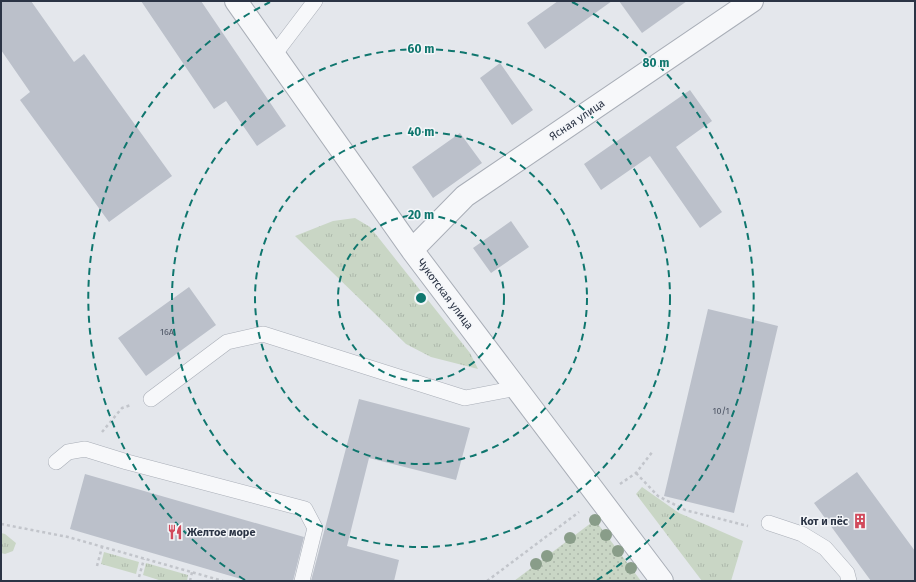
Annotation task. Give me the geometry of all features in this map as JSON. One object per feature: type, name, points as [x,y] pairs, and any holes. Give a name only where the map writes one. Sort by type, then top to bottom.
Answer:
[{"type":"street","name":"Чукотская улица","points":[[236,1],[412,250],[662,581]]},
{"type":"street","name":"Ясная улица","points":[[412,250],[465,196],[752,1]]},
{"type":"lane","points":[[274,56],[315,1]]},
{"type":"lane","points":[[151,399],[227,342],[263,334],[465,398],[517,388]]},
{"type":"lane","points":[[56,462],[68,452],[87,450],[305,509],[315,528],[302,581]]},
{"type":"lane","points":[[769,523],[802,534],[825,548],[847,574],[849,581]]},
{"type":"path","points":[[87,450],[122,408],[151,399]]},
{"type":"path","points":[[487,581],[600,497],[636,473],[654,451]]},
{"type":"path","points":[[636,473],[658,496],[685,510],[753,527]]},
{"type":"path","points":[[1,524],[68,537],[223,581]]},
{"type":"path","points":[[96,566],[102,547]]},
{"type":"path","points":[[139,578],[144,559]]},
{"type":"path","points":[[190,581],[192,572]]},
{"type":"green space","points":[[355,218],[370,227],[470,353],[478,369],[431,357],[406,344],[295,236],[333,221]]},
{"type":"green space","points":[[642,487],[679,513],[743,541],[731,581],[702,581],[636,494]]},
{"type":"green space","points":[[595,520],[641,581],[514,581]]},
{"type":"green space","points":[[1,533],[5,534],[16,543],[13,551],[5,554],[1,553]]},
{"type":"green space","points":[[104,552],[139,562],[136,574],[101,564]]},
{"type":"green space","points":[[146,563],[188,575],[187,581],[162,581],[143,575]]},
{"type":"building","points":[[1,1],[31,1],[74,62],[84,54],[172,176],[109,222],[20,100],[30,92],[1,50]]},
{"type":"building","points":[[141,1],[201,1],[286,126],[257,146],[226,101],[214,109]]},
{"type":"building","points":[[558,1],[612,1],[545,49],[527,23]]},
{"type":"building","points":[[619,1],[687,1],[642,33]]},
{"type":"building","points":[[500,63],[533,110],[512,125],[480,78]]},
{"type":"building","points":[[690,90],[712,121],[676,147],[722,212],[700,228],[650,156],[601,190],[584,164]]},
{"type":"building","points":[[460,133],[482,163],[433,198],[412,167]]},
{"type":"building","points":[[511,221],[529,247],[491,273],[473,248]]},
{"type":"building","points":[[189,287],[216,325],[146,376],[118,338]]},
{"type":"building","points":[[708,309],[778,326],[734,513],[664,496]]},
{"type":"building","points":[[359,399],[470,428],[456,480],[369,458],[347,546],[399,560],[394,581],[311,581]]},
{"type":"building","name":"Кот и пёс","points":[[857,472],[915,551],[915,581],[871,581],[814,503]]},
{"type":"building","points":[[85,474],[304,537],[293,581],[248,581],[70,529]]},
{"type":"place","name":"Кот и пёс","points":[[860,521]]},
{"type":"place","name":"Желтое море","points":[[175,532]]}]
